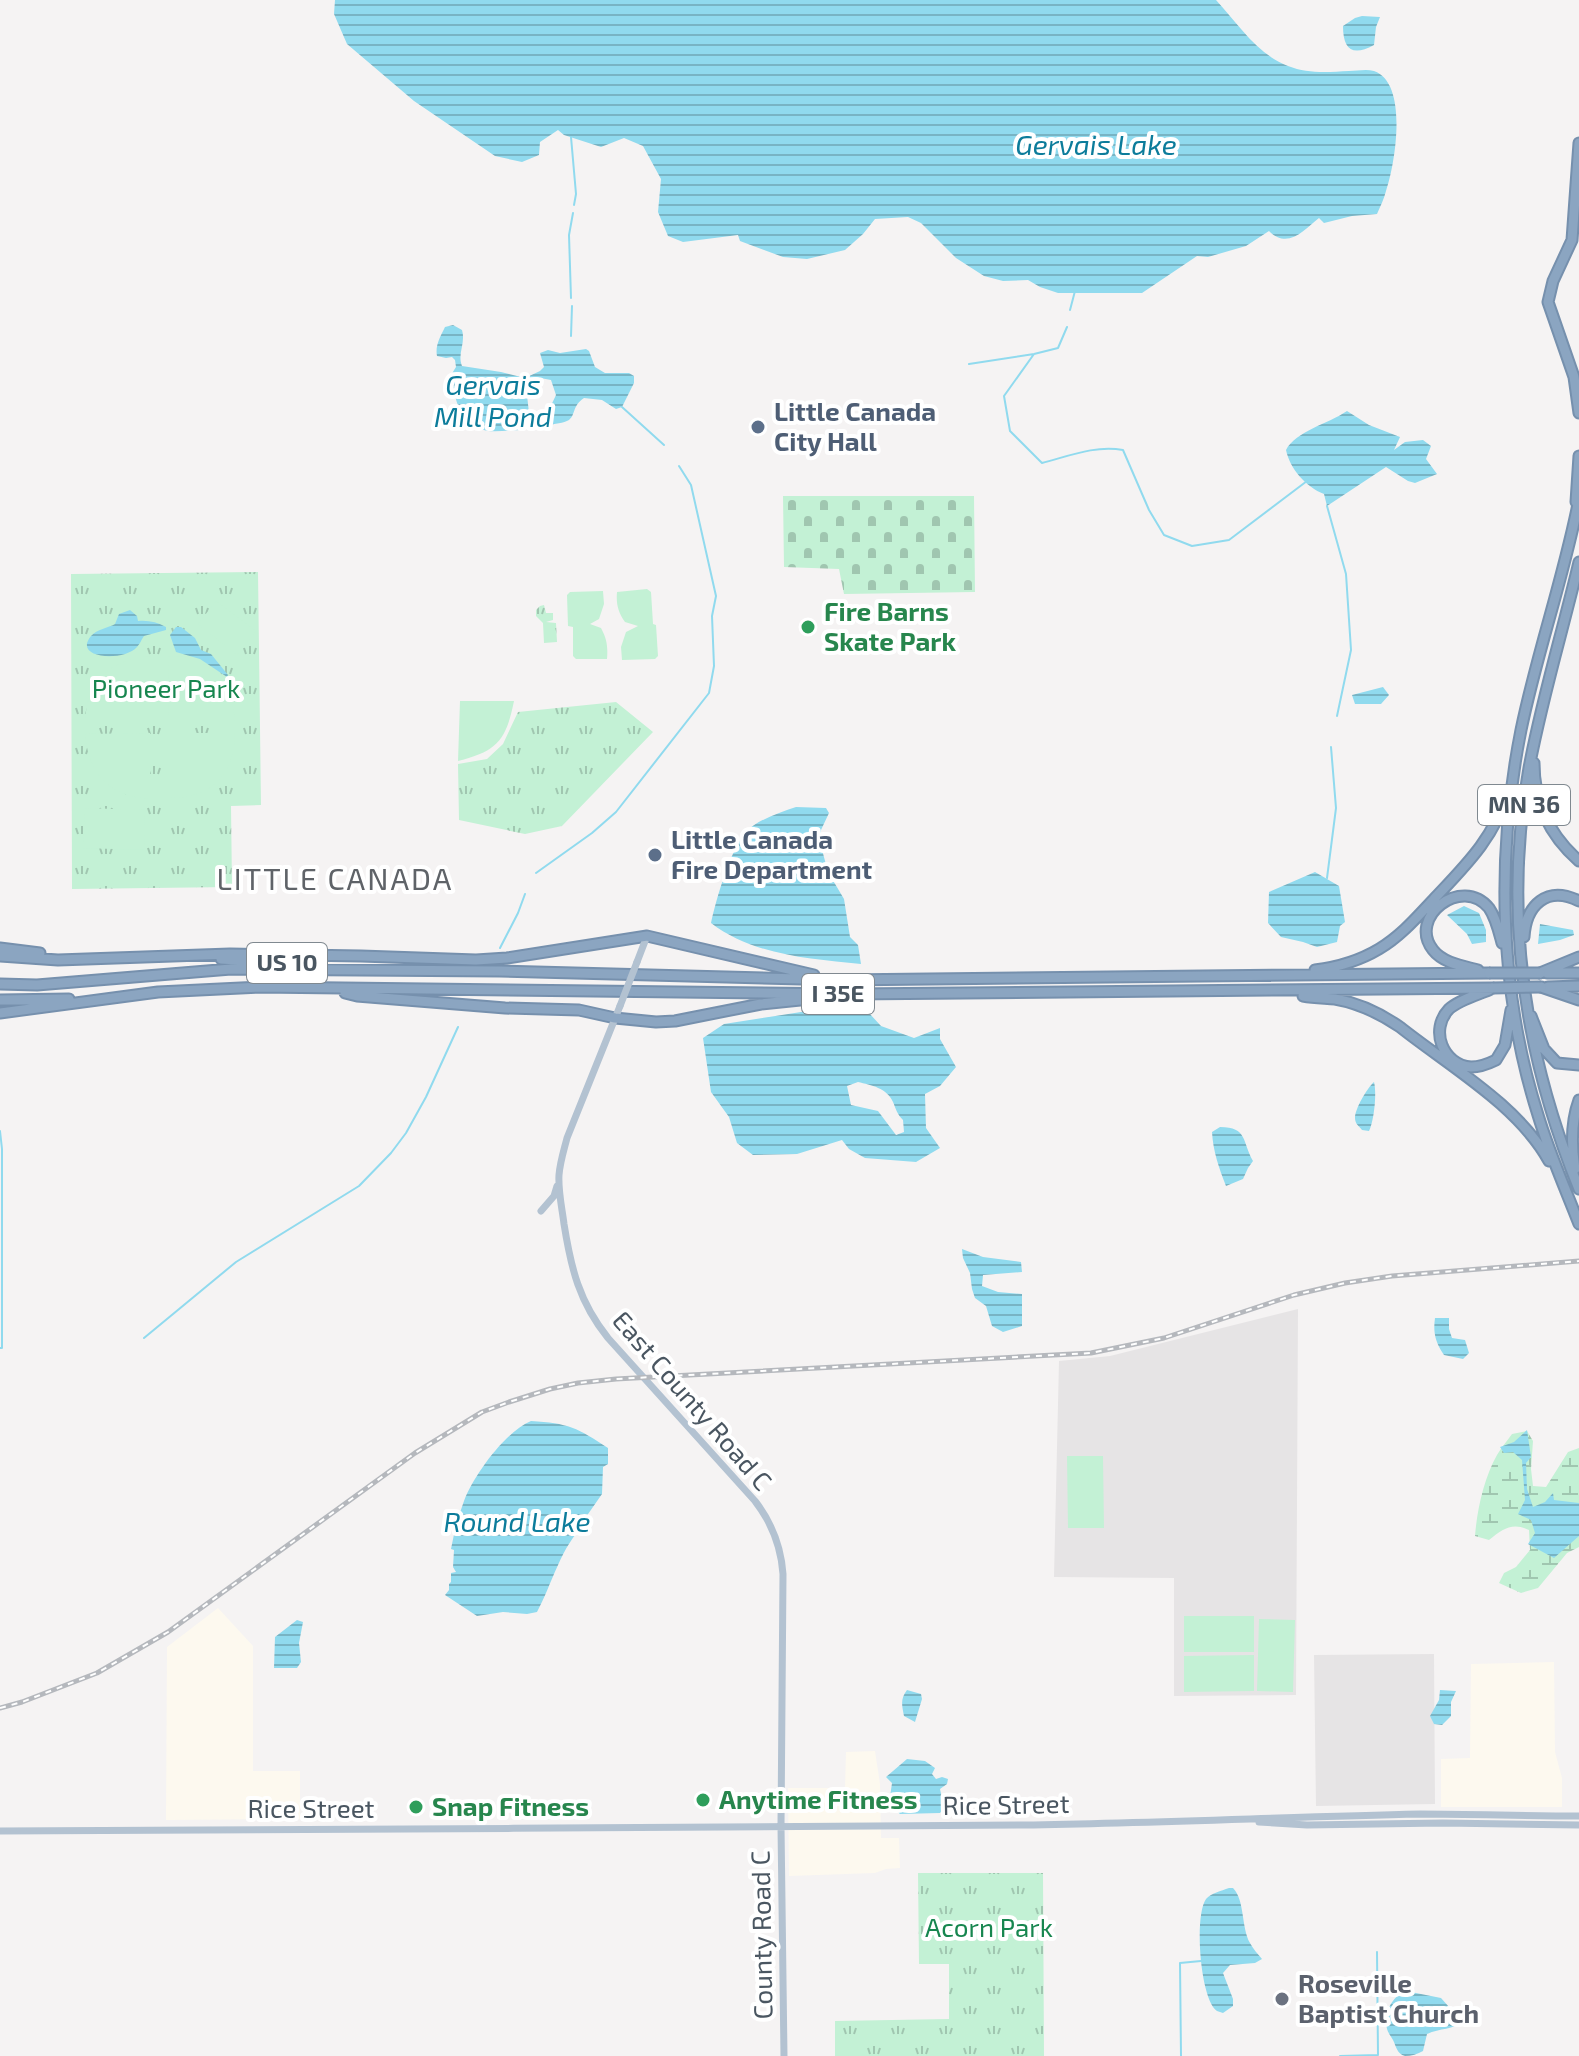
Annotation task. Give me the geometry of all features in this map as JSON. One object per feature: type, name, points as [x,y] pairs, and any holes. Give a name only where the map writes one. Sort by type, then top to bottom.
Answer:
[{"type":"highway","points":[[1579,143],[1572,240],[1553,281],[1548,302],[1574,377],[1579,413]]},
{"type":"highway","points":[[1575,521],[1579,456]]},
{"type":"highway","name":"MN 36","points":[[1578,1220],[1538,1114],[1523,1058],[1512,1003],[1505,902],[1516,763],[1526,709],[1579,499]]},
{"type":"highway","name":"MN 36","points":[[1579,562],[1529,770],[1520,840],[1518,896],[1522,964],[1533,1045],[1554,1123],[1579,1186]]},
{"type":"highway","points":[[1568,604],[1579,573]]},
{"type":"highway","points":[[1537,731],[1535,785],[1543,812],[1556,838],[1579,861]]},
{"type":"highway","points":[[1274,976],[1345,964],[1370,954],[1401,933],[1469,862],[1487,838],[1500,814],[1516,763]]},
{"type":"highway","points":[[1522,964],[1527,919],[1534,905],[1558,895],[1579,901]]},
{"type":"highway","points":[[1489,973],[1456,964],[1433,950],[1427,927],[1433,911],[1445,901],[1460,896],[1481,901],[1493,916],[1508,960]]},
{"type":"highway","points":[[168,956],[264,954],[491,960],[647,936],[841,980]]},
{"type":"highway","points":[[0,948],[83,958]]},
{"type":"highway","name":"US 10","points":[[0,956],[58,960],[168,956],[405,971]]},
{"type":"highway","points":[[1541,973],[1579,957]]},
{"type":"highway","name":"I 35E","points":[[0,984],[37,985],[231,969],[500,971],[841,980],[1579,973]]},
{"type":"highway","name":"I 35E","points":[[0,1000],[111,998],[158,992],[259,987],[852,994],[1579,986]]},
{"type":"highway","points":[[1543,987],[1579,1000]]},
{"type":"highway","points":[[326,988],[357,996],[505,1008],[579,1010],[656,1022],[761,1004],[852,994]]},
{"type":"highway","points":[[1491,989],[1457,1004],[1448,1010],[1443,1019],[1439,1034],[1443,1049],[1453,1061],[1469,1067],[1496,1060],[1505,1045],[1512,1003]]},
{"type":"highway","points":[[1288,991],[1347,1002],[1393,1022],[1510,1112],[1544,1153],[1578,1220]]},
{"type":"highway","points":[[0,1013],[111,998]]},
{"type":"highway","points":[[1526,1003],[1544,1049],[1557,1063],[1579,1065]]},
{"type":"highway","points":[[1579,1100],[1572,1135],[1579,1186]]},
{"type":"main road","points":[[541,1211],[554,1196],[567,1138],[647,936]]},
{"type":"main road","name":"East County Road C","points":[[559,1176],[572,1268],[581,1296],[593,1318],[755,1501],[772,1525],[783,1574]]},
{"type":"main road","name":"County Road C","points":[[783,1574],[781,1826],[784,2056]]},
{"type":"main road","name":"Rice Street","points":[[0,1831],[1024,1825],[1422,1814],[1579,1816]]},
{"type":"main road","name":"Rice Street","points":[[1245,1820],[1307,1825],[1579,1825]]},
{"type":"shaded area","points":[[1298,1309],[1296,1695],[1174,1696],[1174,1578],[1054,1577],[1059,1361],[1110,1356]]},
{"type":"shaded area","points":[[218,1608],[253,1646],[253,1771],[300,1771],[300,1819],[166,1820],[167,1647]]},
{"type":"shaded area","points":[[1434,1654],[1435,1804],[1316,1806],[1314,1655]]},
{"type":"shaded area","points":[[1554,1662],[1555,1752],[1562,1778],[1562,1807],[1441,1807],[1441,1759],[1470,1758],[1471,1664]]},
{"type":"shaded area","points":[[875,1751],[880,1784],[881,1838],[899,1838],[900,1868],[875,1873],[789,1876],[788,1788],[845,1788],[846,1752]]},
{"type":"green space","points":[[783,496],[974,496],[975,592],[844,594],[839,569],[784,567]]},
{"type":"green space","name":"Pioneer Park","points":[[258,572],[261,805],[231,806],[232,887],[72,889],[71,574]]},
{"type":"green space","points":[[647,589],[651,592],[658,656],[655,659],[622,660],[621,647],[626,632],[638,626],[625,622],[618,608],[617,592]]},
{"type":"green space","points":[[603,591],[604,604],[599,619],[590,624],[603,632],[607,659],[576,659],[573,656],[573,627],[568,626],[567,595],[570,592]]},
{"type":"green space","points":[[216,601],[256,631],[237,655],[198,624]]},
{"type":"green space","points":[[544,605],[546,613],[553,613],[553,620],[546,622],[556,623],[557,642],[544,643],[543,623],[536,616],[536,610]]},
{"type":"green space","points":[[150,656],[150,722],[85,722],[90,695],[103,675],[123,662]]},
{"type":"green space","points":[[179,656],[203,664],[220,677],[230,696],[235,721],[169,721],[168,657]]},
{"type":"green space","points":[[460,701],[514,701],[508,725],[498,742],[482,753],[458,761]]},
{"type":"green space","points":[[616,702],[653,732],[562,826],[525,834],[459,820],[458,764],[487,759],[503,744],[518,712]]},
{"type":"green space","points":[[150,733],[150,799],[112,788],[91,761],[85,734]]},
{"type":"green space","points":[[170,733],[235,733],[226,772],[198,794],[170,798]]},
{"type":"green space","points":[[85,808],[145,810],[144,850],[83,848]]},
{"type":"green space","points":[[1527,1431],[1533,1441],[1533,1486],[1546,1487],[1568,1452],[1579,1448],[1579,1547],[1567,1553],[1538,1588],[1521,1593],[1499,1583],[1504,1573],[1516,1567],[1530,1550],[1529,1530],[1508,1528],[1489,1540],[1475,1536],[1482,1494],[1492,1464],[1512,1434]]},
{"type":"green space","points":[[1067,1456],[1103,1456],[1104,1528],[1068,1528]]},
{"type":"green space","points":[[1184,1616],[1254,1616],[1254,1652],[1184,1652]]},
{"type":"green space","points":[[1259,1619],[1295,1620],[1293,1692],[1257,1691]]},
{"type":"green space","points":[[1254,1655],[1254,1691],[1184,1692],[1184,1656]]},
{"type":"green space","name":"Acorn Park","points":[[918,1873],[1043,1873],[1044,2056],[835,2056],[835,2021],[949,2019],[949,1964],[919,1964]]},
{"type":"water","name":"Gervais Lake","points":[[335,0],[1216,0],[1249,38],[1277,61],[1311,71],[1371,70],[1385,79],[1396,107],[1393,163],[1377,214],[1324,223],[1319,218],[1296,236],[1283,239],[1269,231],[1246,246],[1208,257],[1197,256],[1142,293],[1058,293],[1028,280],[1003,281],[984,276],[956,258],[921,223],[908,217],[875,219],[845,250],[807,259],[783,257],[740,241],[738,235],[683,242],[668,236],[658,212],[661,179],[643,146],[624,138],[601,147],[564,135],[558,130],[540,142],[539,155],[522,162],[495,156],[414,101],[347,44],[334,14]]},
{"type":"water","points":[[1362,16],[1380,17],[1374,45],[1360,50],[1350,49],[1343,26]]},
{"type":"water","name":"Gervais Mill Pond","points":[[453,325],[462,330],[462,366],[525,378],[544,367],[540,353],[586,349],[595,367],[605,373],[629,373],[634,376],[634,383],[622,407],[616,409],[602,400],[584,398],[569,420],[548,425],[547,414],[556,395],[551,380],[535,377],[526,386],[530,422],[522,430],[488,431],[478,428],[465,417],[457,402],[451,375],[456,367],[455,360],[437,356],[437,345],[445,327]]},
{"type":"water","points":[[1347,411],[1369,425],[1400,437],[1394,450],[1405,442],[1423,440],[1431,446],[1426,459],[1437,474],[1415,483],[1386,467],[1327,506],[1324,494],[1300,476],[1286,450],[1297,438]]},
{"type":"water","points":[[130,610],[138,621],[156,623],[166,627],[166,630],[144,636],[137,647],[122,655],[102,656],[88,650],[87,644],[93,634],[115,624],[119,614]]},
{"type":"water","points":[[176,627],[181,627],[195,638],[201,650],[211,654],[227,677],[200,659],[176,652],[170,635]]},
{"type":"water","points":[[1383,687],[1389,695],[1381,704],[1355,704],[1352,695]]},
{"type":"water","points":[[796,807],[826,808],[829,813],[821,830],[821,846],[828,872],[844,899],[850,937],[858,945],[861,964],[763,949],[727,934],[711,923],[720,889],[739,841],[762,820]]},
{"type":"water","points":[[1315,872],[1339,886],[1345,922],[1340,926],[1337,942],[1317,947],[1281,937],[1268,923],[1269,892]]},
{"type":"water","points":[[1464,906],[1479,913],[1486,930],[1486,942],[1472,944],[1467,934],[1447,915]]},
{"type":"water","points":[[1540,924],[1573,930],[1574,935],[1538,944]]},
{"type":"water","points":[[801,1012],[858,1012],[869,1013],[881,1026],[914,1038],[940,1028],[940,1039],[956,1067],[940,1086],[925,1094],[926,1128],[940,1148],[916,1162],[865,1158],[849,1149],[842,1140],[797,1154],[753,1155],[737,1143],[729,1117],[711,1092],[703,1038],[724,1024]],"holes":[[[858,1082],[887,1093],[903,1120],[904,1132],[896,1135],[878,1111],[851,1105],[847,1086]]]},
{"type":"water","points":[[1374,1082],[1372,1121],[1369,1131],[1362,1130],[1356,1122],[1356,1114]]},
{"type":"water","points":[[1220,1127],[1240,1133],[1253,1161],[1243,1179],[1226,1186],[1212,1132]]},
{"type":"water","points":[[962,1249],[983,1257],[1021,1262],[1022,1272],[983,1275],[982,1286],[998,1292],[1022,1294],[1022,1326],[1003,1332],[992,1326],[986,1306],[975,1298]]},
{"type":"water","points":[[1435,1318],[1449,1318],[1452,1338],[1465,1340],[1469,1353],[1463,1359],[1444,1355],[1435,1337]]},
{"type":"water","name":"Round Lake","points":[[531,1421],[572,1428],[608,1448],[608,1464],[603,1467],[602,1494],[586,1517],[585,1525],[563,1554],[537,1612],[477,1616],[445,1595],[449,1590],[451,1573],[456,1572],[453,1567],[454,1550],[451,1549],[456,1525],[469,1491],[483,1467],[511,1434]]},
{"type":"water","points":[[1527,1430],[1531,1457],[1526,1463],[1527,1489],[1533,1507],[1545,1502],[1553,1493],[1554,1500],[1579,1503],[1579,1536],[1554,1558],[1528,1544],[1535,1533],[1531,1520],[1518,1514],[1525,1500],[1522,1460],[1513,1452],[1504,1453],[1500,1447],[1514,1442]]},
{"type":"water","points":[[297,1620],[303,1622],[299,1643],[301,1662],[297,1668],[274,1668],[275,1637]]},
{"type":"water","points":[[907,1690],[921,1694],[915,1722],[904,1716],[902,1700]]},
{"type":"water","points":[[1440,1690],[1456,1691],[1451,1702],[1451,1716],[1442,1725],[1434,1724],[1430,1716],[1439,1700]]},
{"type":"water","points":[[907,1759],[925,1761],[935,1768],[932,1774],[936,1779],[948,1779],[940,1789],[944,1808],[940,1813],[900,1814],[889,1804],[892,1783],[886,1777]]},
{"type":"water","points":[[1229,1888],[1237,1893],[1247,1937],[1262,1959],[1255,1963],[1230,1965],[1223,1973],[1233,2006],[1223,2013],[1217,2011],[1206,1991],[1200,1922],[1206,1899]]},
{"type":"water","points":[[1406,1991],[1441,1998],[1463,2015],[1464,2021],[1427,2034],[1423,2051],[1402,2055],[1387,2030],[1386,2017],[1393,2001]]},
{"type":"waterway","points":[[571,137],[576,194],[574,205]]},
{"type":"waterway","points":[[571,298],[569,235],[573,213]]},
{"type":"waterway","points":[[1070,310],[1075,291]]},
{"type":"waterway","points":[[571,336],[572,306]]},
{"type":"waterway","points":[[969,364],[1058,348],[1067,327]]},
{"type":"waterway","points":[[1034,354],[1004,396],[1010,431],[1042,463],[1092,450],[1123,450],[1149,510],[1164,535],[1192,546],[1229,540],[1307,481]]},
{"type":"waterway","points":[[622,407],[664,445]]},
{"type":"waterway","points":[[536,873],[616,812],[709,693],[714,666],[712,616],[716,596],[691,485],[679,466]]},
{"type":"waterway","points":[[1327,506],[1346,574],[1351,650],[1337,716]]},
{"type":"waterway","points":[[1327,878],[1336,808],[1331,747]]},
{"type":"waterway","points":[[500,948],[525,894]]},
{"type":"waterway","points":[[144,1338],[236,1262],[359,1186],[406,1133],[458,1027]]},
{"type":"waterway","points":[[0,1131],[0,1348]]},
{"type":"waterway","points":[[1340,2056],[1378,2055],[1377,1952]]},
{"type":"waterway","points":[[1181,2056],[1180,1963],[1201,1961]]},
{"type":"waterway","points":[[1379,2007],[1387,2019]]},
{"type":"railway","points":[[0,1708],[97,1673],[168,1632],[415,1453],[482,1412],[550,1389],[616,1379],[1091,1353],[1164,1338],[1294,1295],[1345,1283],[1392,1276],[1579,1261]]},
{"type":"place","name":"Little Canada City Hall","points":[[758,427]]},
{"type":"place","name":"Fire Barns Skate Park","points":[[808,627]]},
{"type":"place","name":"Little Canada Fire Department","points":[[655,855]]},
{"type":"place","name":"Anytime Fitness","points":[[703,1800]]},
{"type":"place","name":"Snap Fitness","points":[[416,1807]]},
{"type":"place","name":"Roseville Baptist Church","points":[[1282,1999]]},
{"type":"district","name":"LITTLE CANADA","points":[[335,880]]}]
